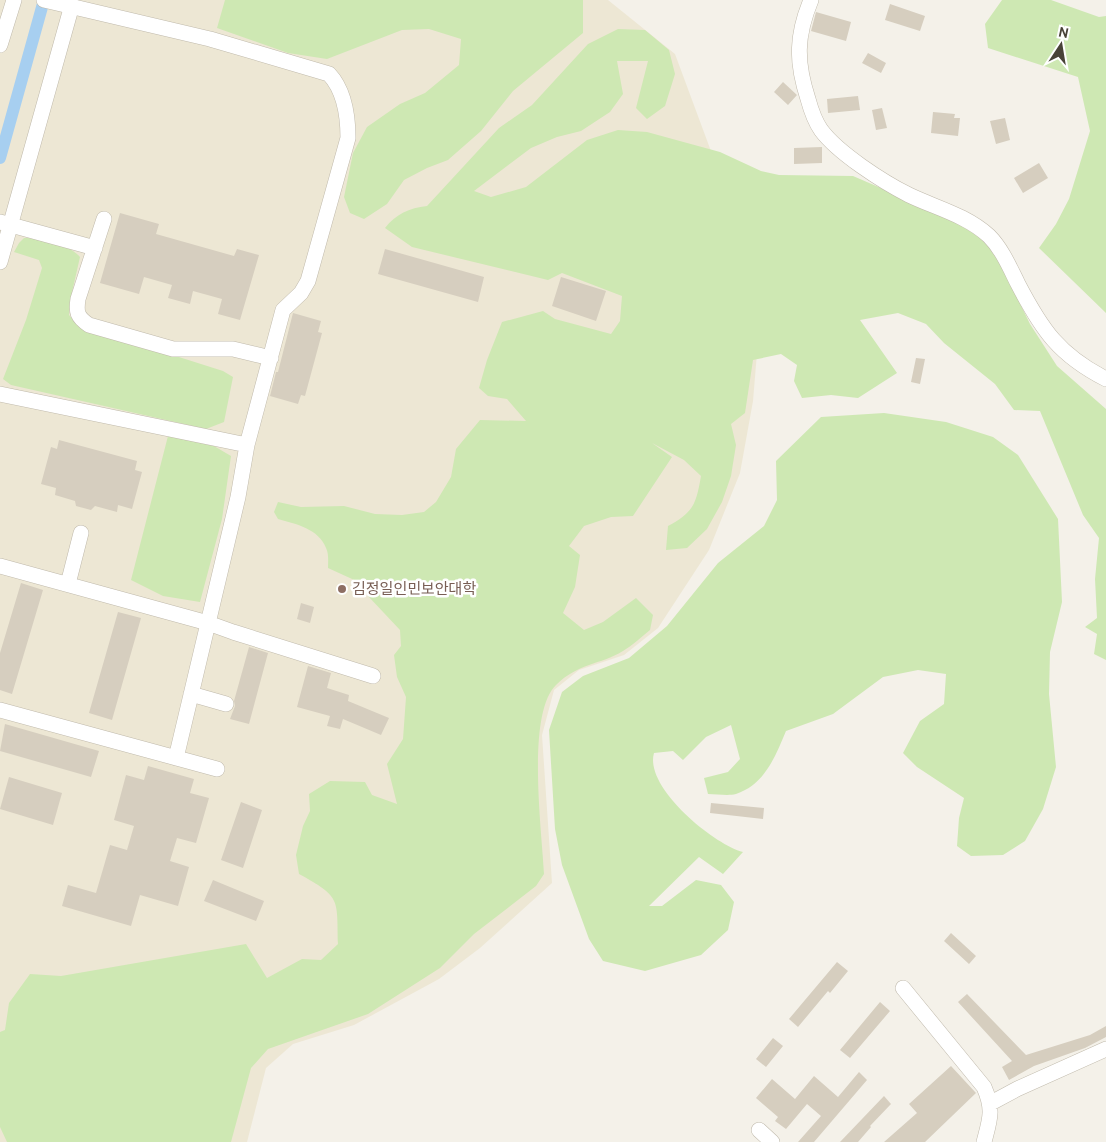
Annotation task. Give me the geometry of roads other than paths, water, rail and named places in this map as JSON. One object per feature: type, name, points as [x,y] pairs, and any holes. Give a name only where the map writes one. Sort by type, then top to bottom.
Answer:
[{"type":"street","points":[[0,45],[14,0]]},
{"type":"street","points":[[44,0],[210,39],[329,74],[338,83],[348,121],[348,138],[308,281],[300,293],[283,310],[247,445],[176,758]]},
{"type":"street","points":[[811,0],[799,42],[800,72],[813,117],[822,131],[865,169],[909,195],[953,212],[975,224],[990,237],[1003,254],[1037,319],[1049,336],[1064,351],[1106,379]]},
{"type":"street","points":[[0,262],[6,224],[66,4]]},
{"type":"street","points":[[104,220],[78,299],[76,311],[79,319],[89,324],[173,348],[232,349],[271,358]]},
{"type":"street","points":[[6,224],[95,248]]},
{"type":"street","points":[[0,394],[247,445]]},
{"type":"street","points":[[68,584],[81,533]]},
{"type":"street","points":[[0,566],[208,622],[233,632],[373,676]]},
{"type":"street","points":[[191,694],[226,704]]},
{"type":"street","points":[[0,710],[217,769]]},
{"type":"street","points":[[904,988],[984,1087],[992,1103],[992,1112],[984,1142]]},
{"type":"street","points":[[992,1103],[1016,1089],[1106,1048]]},
{"type":"street","points":[[759,1130],[772,1142]]},
{"type":"waterway","points":[[0,158],[44,0]]},
{"type":"place","name":"김정일인민보안대학","points":[[342,589]]}]
